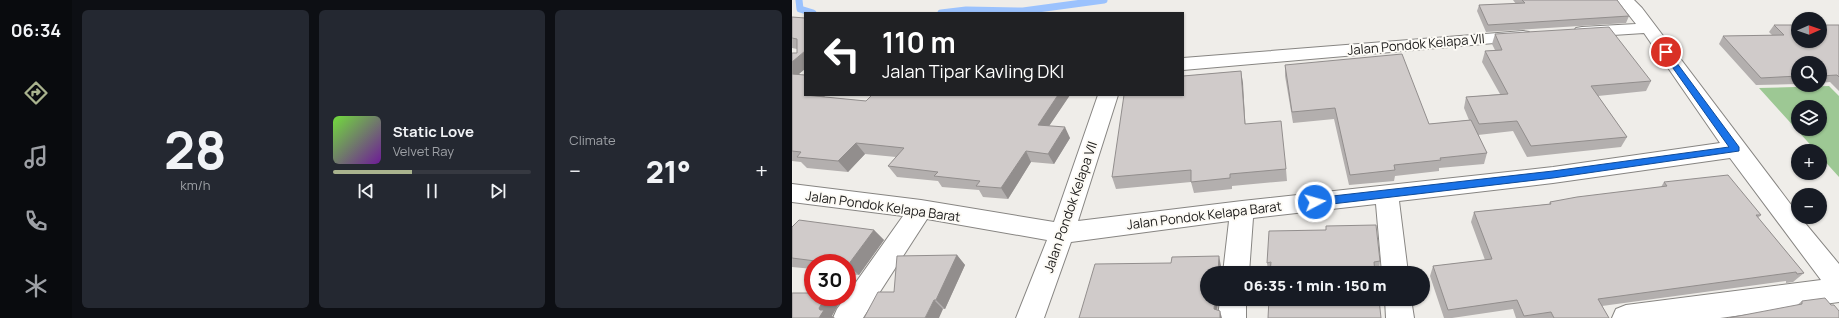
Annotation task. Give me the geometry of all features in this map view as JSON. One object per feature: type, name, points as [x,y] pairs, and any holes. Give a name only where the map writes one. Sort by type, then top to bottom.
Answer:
[{"type":"street","points":[[1625,0],[1648,28],[1814,253],[1839,283]]},
{"type":"street","points":[[1565,33],[1648,28]]},
{"type":"street","name":"Jalan Pondok Kelapa VII","points":[[1184,64],[1542,35]]},
{"type":"street","name":"Jalan Pondok Kelapa VII","points":[[1030,318],[1062,233],[1108,96]]},
{"type":"street","name":"Jalan Pondok Kelapa Barat","points":[[792,193],[921,209],[1062,233],[1242,210],[1553,175],[1736,149]]},
{"type":"street","points":[[1387,194],[1394,266]]},
{"type":"street","points":[[847,318],[921,209]]},
{"type":"street","points":[[1237,266],[1242,210]]},
{"type":"street","points":[[1626,318],[1839,290]]},
{"type":"street","points":[[1232,318],[1233,306]]},
{"type":"street","points":[[1399,306],[1400,318]]},
{"type":"green space","points":[[1827,86],[1829,86],[1839,96],[1839,177],[1827,164],[1827,144],[1810,144],[1802,136],[1827,136],[1827,100],[1791,100],[1791,123],[1759,88],[1791,87],[1791,92],[1827,92]]},
{"type":"building","points":[[1522,0],[1617,0],[1629,16],[1488,25],[1479,5],[1525,3]]},
{"type":"building","points":[[792,17],[804,18],[804,52],[792,62],[792,53],[797,53],[797,39],[792,38]]},
{"type":"building","points":[[1774,25],[1791,25],[1791,48],[1827,48],[1827,25],[1839,25],[1839,77],[1837,75],[1827,76],[1827,56],[1791,56],[1791,76],[1761,78],[1723,36],[1784,35]]},
{"type":"building","points":[[1609,27],[1651,81],[1591,86],[1627,137],[1531,146],[1517,121],[1479,124],[1466,97],[1508,94],[1485,51],[1502,50],[1495,34]]},
{"type":"building","points":[[1402,54],[1429,124],[1471,120],[1487,153],[1394,165],[1395,170],[1350,175],[1335,108],[1292,112],[1285,65]]},
{"type":"building","points":[[1241,71],[1245,124],[1281,121],[1286,169],[1230,174],[1230,178],[1191,182],[1191,170],[1112,177],[1124,96],[1184,96],[1184,76]]},
{"type":"building","points":[[792,74],[804,75],[804,96],[866,101],[871,96],[1057,96],[1038,125],[1065,127],[1048,154],[1026,151],[1001,188],[976,186],[980,181],[934,176],[938,172],[888,166],[904,148],[856,143],[838,161],[797,157],[801,152],[792,151]]},
{"type":"building","points":[[1728,175],[1761,215],[1756,215],[1804,273],[1797,274],[1796,272],[1598,299],[1609,318],[1554,318],[1551,312],[1524,316],[1517,300],[1448,310],[1433,266],[1492,259],[1474,212],[1551,204],[1550,202],[1577,197],[1667,186],[1664,182]]},
{"type":"building","points":[[799,220],[874,230],[856,254],[804,254],[804,260],[792,258],[792,227]]},
{"type":"building","points":[[1376,225],[1380,261],[1374,262],[1374,266],[1271,266],[1271,262],[1267,263],[1269,231],[1326,230],[1326,226]]},
{"type":"building","points":[[957,255],[936,300],[934,300],[925,318],[864,318],[878,292],[894,292],[897,256]]},
{"type":"building","points":[[1219,256],[1218,266],[1200,266],[1200,306],[1214,306],[1214,309],[1220,311],[1220,318],[1079,318],[1095,264],[1171,263],[1172,257]]},
{"type":"building","points":[[792,293],[804,293],[804,306],[820,306],[820,310],[824,310],[819,318],[792,318]]},
{"type":"building","points":[[1825,298],[1839,311],[1839,318],[1728,318],[1802,304],[1802,301]]},
{"type":"building","points":[[1269,306],[1380,306],[1381,318],[1268,318]]},
{"type":"waterway","points":[[799,0],[800,9],[810,12]]},
{"type":"waterway","points":[[949,12],[966,10],[1023,11],[1104,0]]},
{"type":"route","points":[[1315,202],[1553,175],[1736,149],[1666,52]]}]
